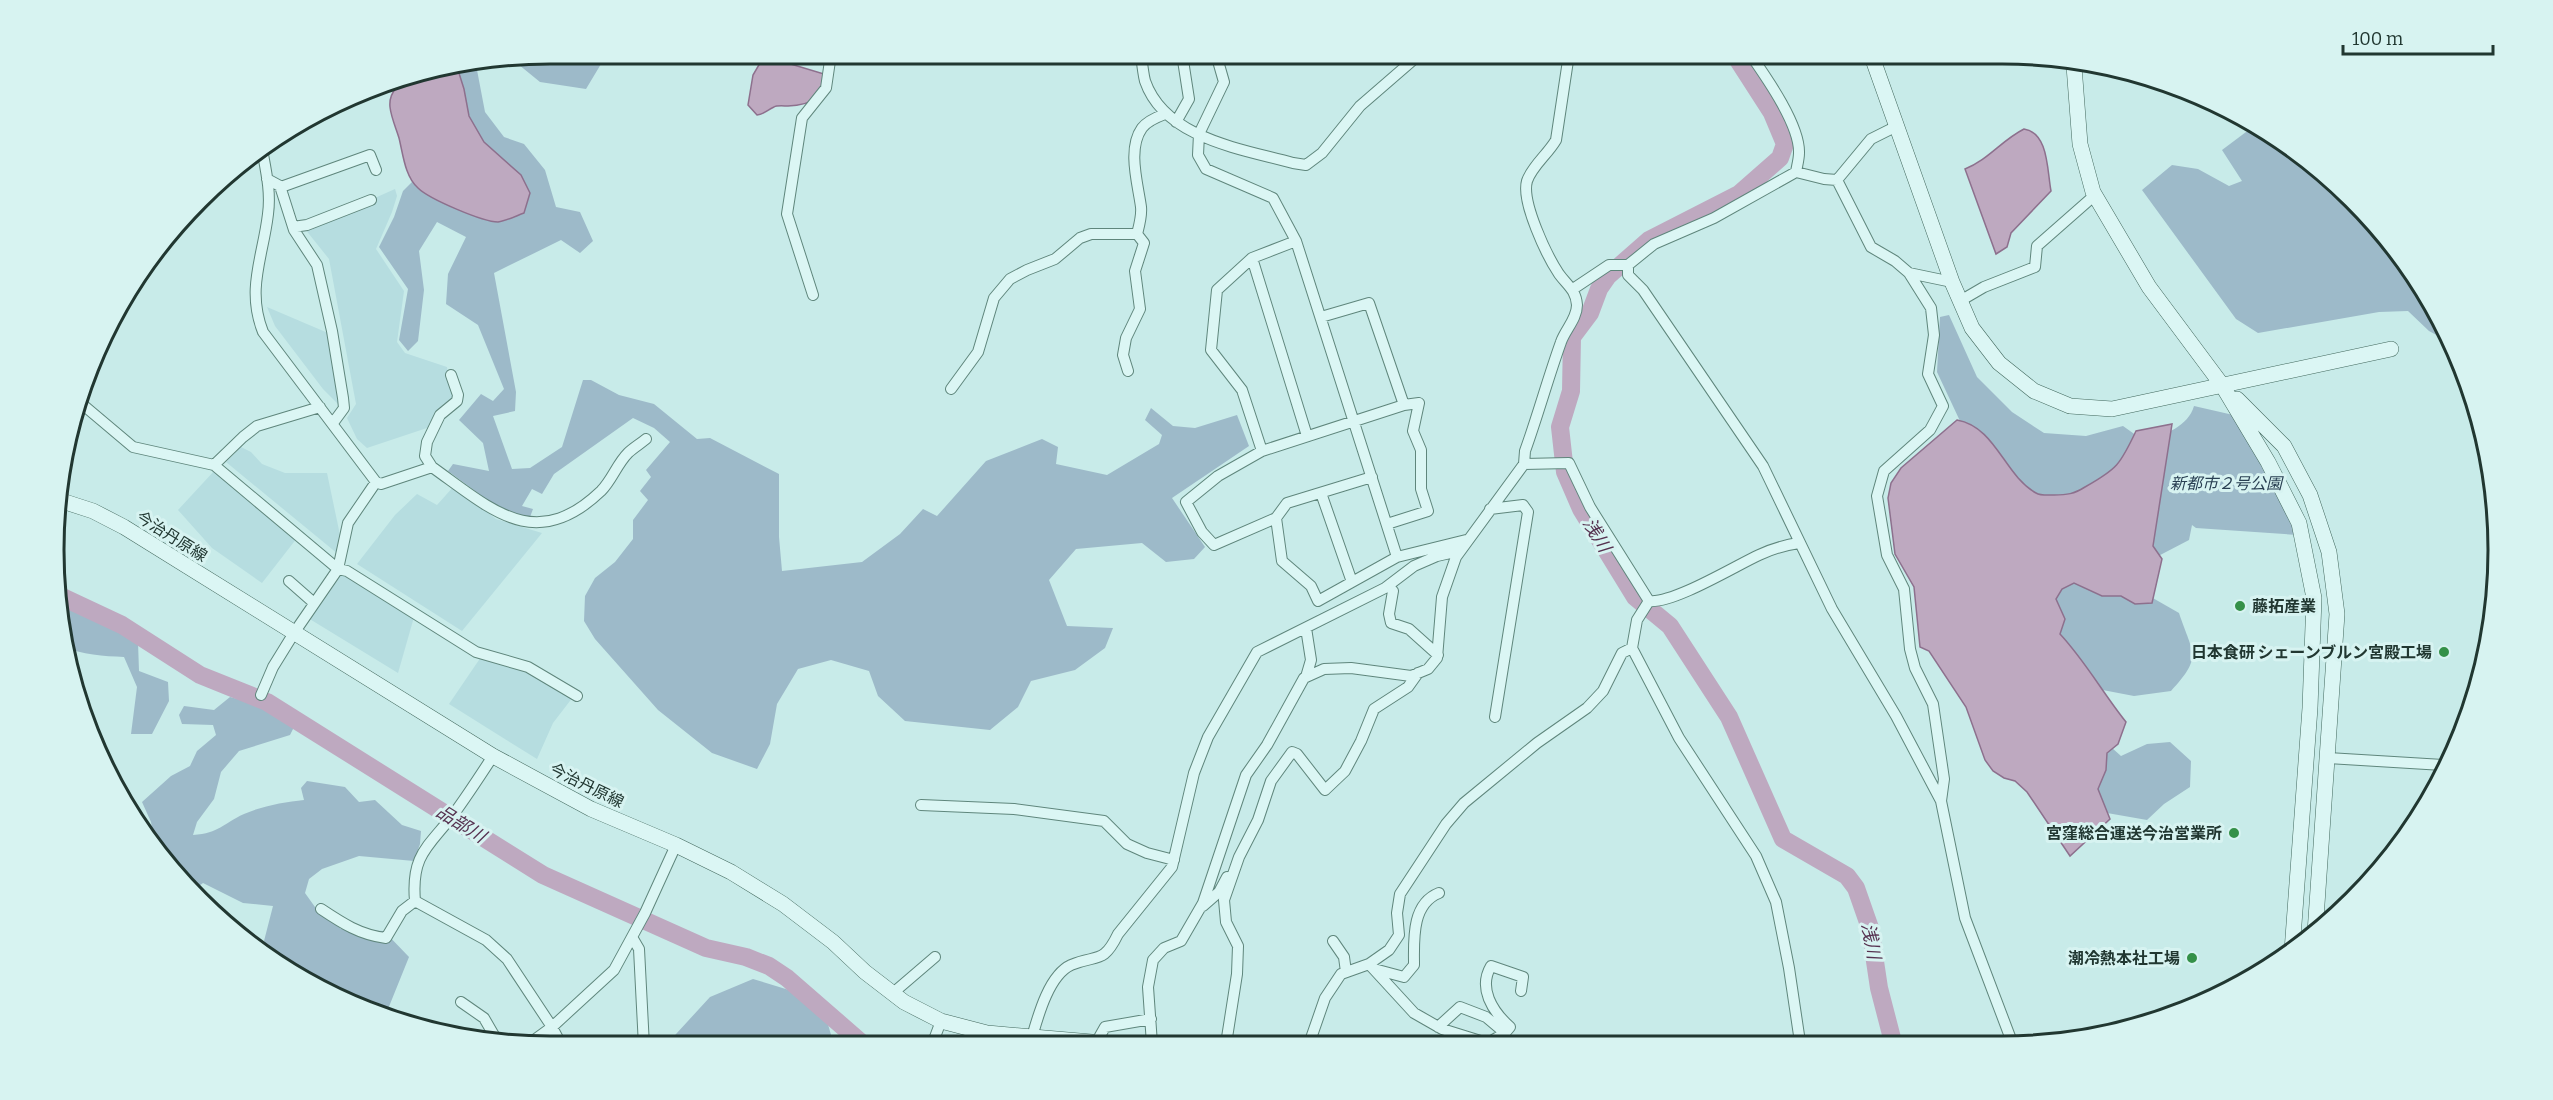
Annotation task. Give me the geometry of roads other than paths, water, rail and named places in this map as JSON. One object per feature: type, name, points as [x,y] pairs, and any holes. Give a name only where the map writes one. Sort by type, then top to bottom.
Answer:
[{"type":"street","points":[[813,295],[787,214],[802,118],[826,88],[830,64]]},
{"type":"street","points":[[1143,64],[1146,82],[1165,114],[1176,122],[1199,134],[1306,165],[1322,153],[1360,106],[1408,64]]},
{"type":"street","points":[[1176,122],[1189,99],[1184,64]]},
{"type":"street","points":[[1219,64],[1224,82],[1199,134],[1198,155],[1206,169],[1273,198],[1296,241],[1397,557]]},
{"type":"street","points":[[1306,677],[1324,669],[1351,668],[1411,676],[1428,669],[1438,655],[1442,597],[1459,551],[1524,464],[1525,451],[1562,339],[1572,322],[1577,307],[1574,289],[1559,274],[1528,210],[1526,194],[1528,180],[1556,140],[1567,64]]},
{"type":"street","points":[[1757,64],[1774,88],[1797,140],[1799,154],[1796,172]]},
{"type":"street","points":[[1875,64],[1952,282],[1972,328],[1999,363],[2034,391],[2070,406],[2112,409],[2391,349]]},
{"type":"street","points":[[2074,70],[2080,144],[2095,195],[2149,287],[2222,385],[2268,462],[2299,523],[2314,598],[2310,708],[2293,939]]},
{"type":"street","points":[[1128,371],[1123,355],[1126,338],[1140,309],[1135,271],[1144,243],[1137,234],[1141,208],[1135,146],[1141,129],[1150,121],[1165,114]]},
{"type":"street","points":[[1837,180],[1871,139],[1898,126]]},
{"type":"street","points":[[281,188],[370,155],[376,170]]},
{"type":"street","points":[[264,158],[267,179],[268,214],[255,282],[256,315],[263,332],[376,482],[381,484],[432,467]]},
{"type":"street","points":[[1574,289],[1609,265],[1628,265],[1654,244],[1714,218],[1796,172],[1837,180]]},
{"type":"street","points":[[267,179],[281,188],[293,227],[317,265],[332,331],[344,408],[333,423]]},
{"type":"street","points":[[1837,180],[1872,247],[1909,273],[1931,308],[1934,335],[1928,374],[1943,406],[1930,430],[1884,471],[1877,496],[1887,555],[1904,589],[1910,649],[1915,669],[1933,704],[1944,779],[1941,801]]},
{"type":"street","points":[[1960,301],[1984,287],[2034,267],[2037,246],[2095,195]]},
{"type":"street","points":[[293,227],[307,225],[371,200]]},
{"type":"street","points":[[951,389],[978,352],[994,298],[1010,279],[1055,259],[1080,238],[1091,234],[1137,234]]},
{"type":"street","points":[[1262,451],[1242,390],[1211,350],[1217,290],[1252,258],[1296,241]]},
{"type":"street","points":[[1252,258],[1307,436]]},
{"type":"street","points":[[1628,265],[1628,275],[1643,290],[1763,466],[1832,609],[1896,716],[1941,801],[1965,918],[2010,1036]]},
{"type":"street","points":[[1909,273],[1952,282]]},
{"type":"street","points":[[1321,317],[1369,303],[1404,405]]},
{"type":"street","points":[[451,375],[458,395],[457,401],[440,416],[427,442],[425,456],[432,467],[499,514],[532,523],[549,522],[562,518],[601,490],[627,454],[646,439]]},
{"type":"street","points":[[2222,385],[2284,446],[2310,495],[2329,552],[2337,614],[2316,921]]},
{"type":"street","points":[[1372,477],[1287,504],[1276,518],[1214,545],[1202,532],[1186,502],[1218,476],[1262,451],[1404,405],[1419,403],[1413,431],[1421,450],[1420,489],[1428,511],[1387,524]]},
{"type":"street","points":[[86,407],[133,447],[214,465],[338,569],[347,571],[476,652],[528,668],[577,696]]},
{"type":"street","points":[[214,465],[257,426],[320,407]]},
{"type":"street","points":[[1524,464],[1569,463],[1590,507],[1649,601],[1656,602],[1697,586],[1760,554],[1799,543]]},
{"type":"street","points":[[261,695],[273,667],[338,569],[348,523],[376,482]]},
{"type":"street","points":[[1321,493],[1352,582]]},
{"type":"street","name":"今治丹原線","points":[[67,503],[93,511],[124,527],[493,756],[591,809],[676,845],[731,872],[783,904],[892,993],[941,1021],[987,1034],[1010,1036]]},
{"type":"street","points":[[1490,509],[1522,505],[1528,512],[1495,717]]},
{"type":"street","points":[[1276,518],[1282,561],[1311,586],[1318,602],[1397,557],[1466,540]]},
{"type":"street","points":[[1033,1036],[1040,1009],[1057,976],[1070,966],[1100,958],[1112,946],[1118,934],[1172,867],[1194,773],[1208,737],[1230,695],[1257,652],[1388,586],[1414,566],[1437,556],[1459,551]]},
{"type":"street","points":[[289,582],[314,603]]},
{"type":"street","points":[[1388,586],[1393,591],[1389,614],[1390,623],[1409,629],[1438,655]]},
{"type":"street","points":[[1649,601],[1637,620],[1632,648],[1679,738],[1756,856],[1776,902],[1799,1036]]},
{"type":"street","points":[[1151,1036],[1148,987],[1153,960],[1164,948],[1181,941],[1200,908],[1246,775],[1306,677],[1311,660],[1306,628]]},
{"type":"street","points":[[1312,1036],[1325,998],[1341,974],[1371,966],[1389,950],[1399,935],[1397,913],[1400,894],[1446,824],[1464,803],[1518,758],[1587,708],[1603,691],[1622,653],[1632,648]]},
{"type":"street","points":[[1200,908],[1219,892],[1258,820],[1271,781],[1292,752],[1297,754],[1325,790],[1345,771],[1374,710],[1408,687],[1418,673]]},
{"type":"street","points":[[415,901],[414,886],[424,848],[453,814],[493,756]]},
{"type":"street","points":[[2328,758],[2438,765]]},
{"type":"street","points":[[921,805],[1014,809],[1104,820],[1127,844],[1174,860]]},
{"type":"street","points":[[540,1035],[614,970],[676,845]]},
{"type":"street","points":[[1227,1036],[1237,974],[1238,946],[1226,922],[1224,900],[1239,857]]},
{"type":"street","points":[[1371,966],[1404,977],[1414,965],[1414,933],[1419,913],[1432,896],[1439,893]]},
{"type":"street","points":[[321,909],[347,927],[368,936],[386,938],[402,911],[415,901]]},
{"type":"street","points":[[415,901],[486,940],[507,959],[557,1036]]},
{"type":"street","points":[[632,937],[639,949],[643,1036]]},
{"type":"street","points":[[1333,941],[1344,957],[1347,972]]},
{"type":"street","points":[[892,993],[935,957]]},
{"type":"street","points":[[1371,966],[1414,1013],[1438,1027],[1466,1036]]},
{"type":"street","points":[[1500,1036],[1510,1027],[1498,1017],[1486,993],[1485,977],[1491,966],[1523,977],[1521,991]]},
{"type":"street","points":[[461,1002],[484,1018],[492,1031]]},
{"type":"street","points":[[1438,1027],[1460,1007],[1486,1017],[1505,1033]]},
{"type":"street","points":[[1099,1036],[1105,1027],[1150,1019]]},
{"type":"street","points":[[935,1036],[941,1021]]},
{"type":"waterway","name":"浅川","points":[[1740,64],[1772,113],[1785,144],[1780,158],[1739,194],[1649,240],[1608,276],[1599,289],[1590,313],[1572,337],[1571,391],[1560,427],[1565,472],[1581,509],[1635,597],[1670,626],[1729,717],[1783,839],[1847,876],[1856,888],[1870,928],[1879,988],[1891,1036]]},
{"type":"waterway","name":"品部川","points":[[68,600],[122,625],[200,675],[267,702],[543,875],[706,948],[746,957],[769,966],[787,978],[854,1036]]},
{"type":"place","name":"藤拓産業","points":[[2240,606]]},
{"type":"place","name":"日本食研 シェーンブルン宮殿工場","points":[[2444,652]]},
{"type":"place","name":"宮窪総合運送今治営業所","points":[[2234,833]]},
{"type":"place","name":"潮冷熱本社工場","points":[[2192,958]]},
{"type":"park label","name":"新都市２号公園","points":[[2226,483]]}]
